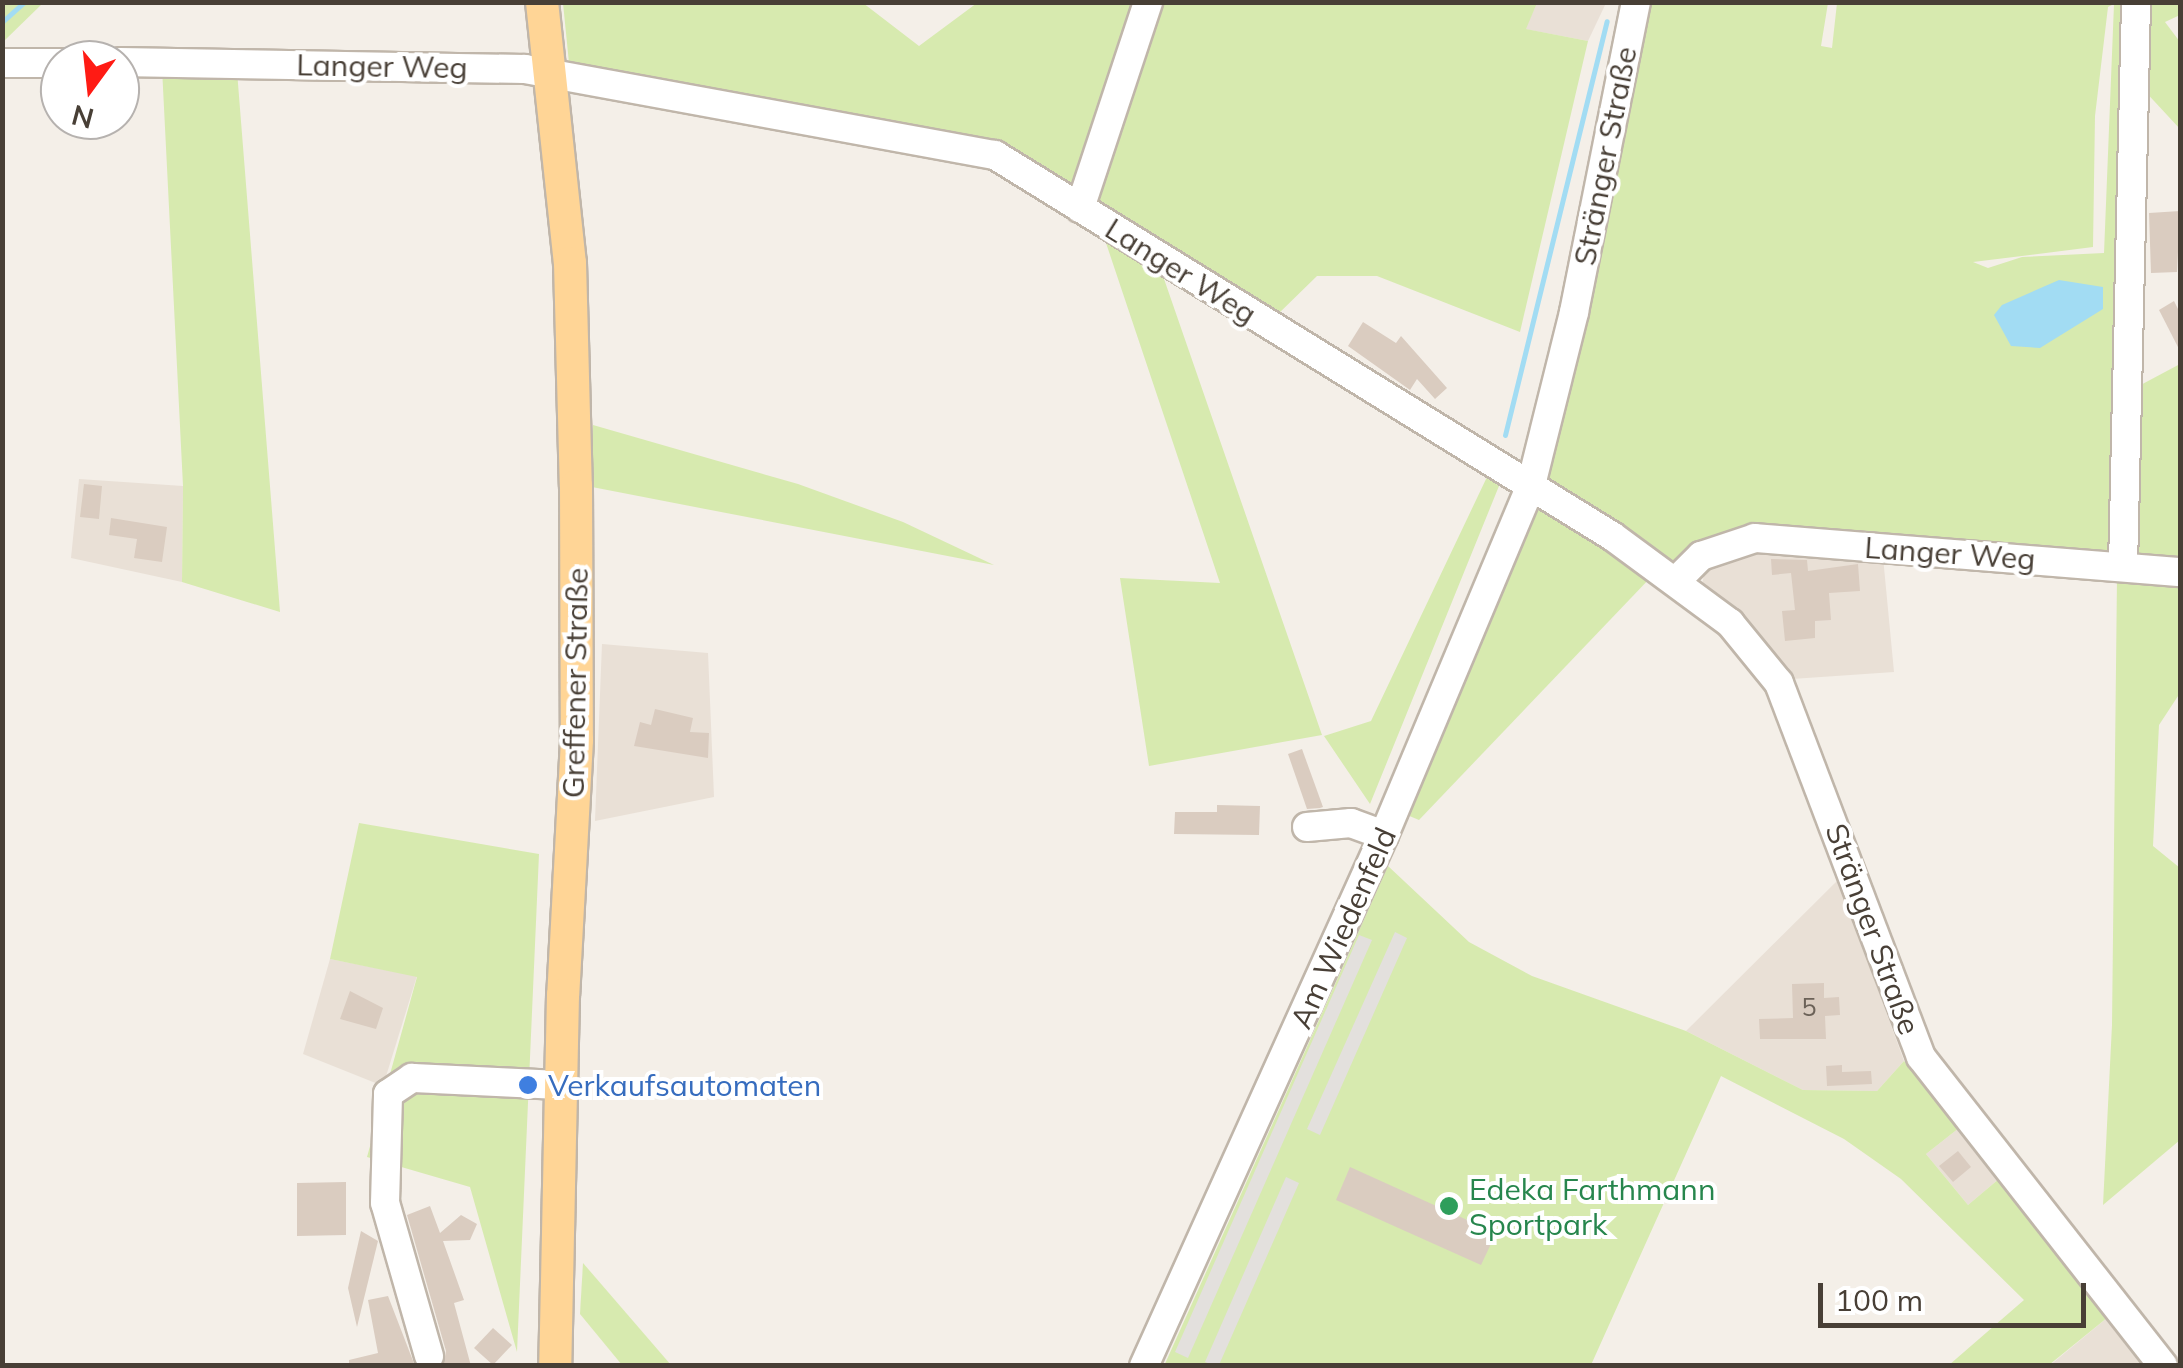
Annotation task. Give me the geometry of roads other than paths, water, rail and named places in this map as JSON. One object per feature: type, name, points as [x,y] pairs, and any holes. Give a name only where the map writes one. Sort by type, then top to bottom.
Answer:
[{"type":"main road","name":"Greffener Straße","points":[[542,2],[570,263],[576,486],[577,740],[561,1085],[555,1366]]},
{"type":"street","points":[[1080,208],[1148,2]]},
{"type":"street","name":"Stränger Straße","points":[[1531,485],[1574,312],[1636,2]]},
{"type":"street","points":[[2124,566],[2136,2]]},
{"type":"street","points":[[2,63],[40,62]]},
{"type":"street","name":"Langer Weg","points":[[140,62],[526,69],[995,156],[1678,579],[1702,556],[1756,538],[2180,572]]},
{"type":"street","name":"Am Wiedenfeld","points":[[1144,1366],[1384,835],[1531,485]]},
{"type":"street","name":"Stränger Straße","points":[[1678,579],[1730,622],[1779,683],[1920,1057],[2163,1366]]},
{"type":"street","points":[[1307,827],[1351,824],[1384,835]]},
{"type":"street","points":[[429,1356],[385,1203],[388,1094],[412,1078],[561,1085]]},
{"type":"water","points":[[2059,280],[2103,287],[2103,309],[2040,348],[2011,346],[1994,315],[2002,305]]},
{"type":"waterway","points":[[2,22],[24,2]]},
{"type":"waterway","points":[[1505,435],[1607,21]]},
{"type":"place","name":"Verkaufsautomaten","points":[[528,1085]]},
{"type":"place","name":"Edeka Farthmann Sportpark","points":[[1449,1206]]}]
